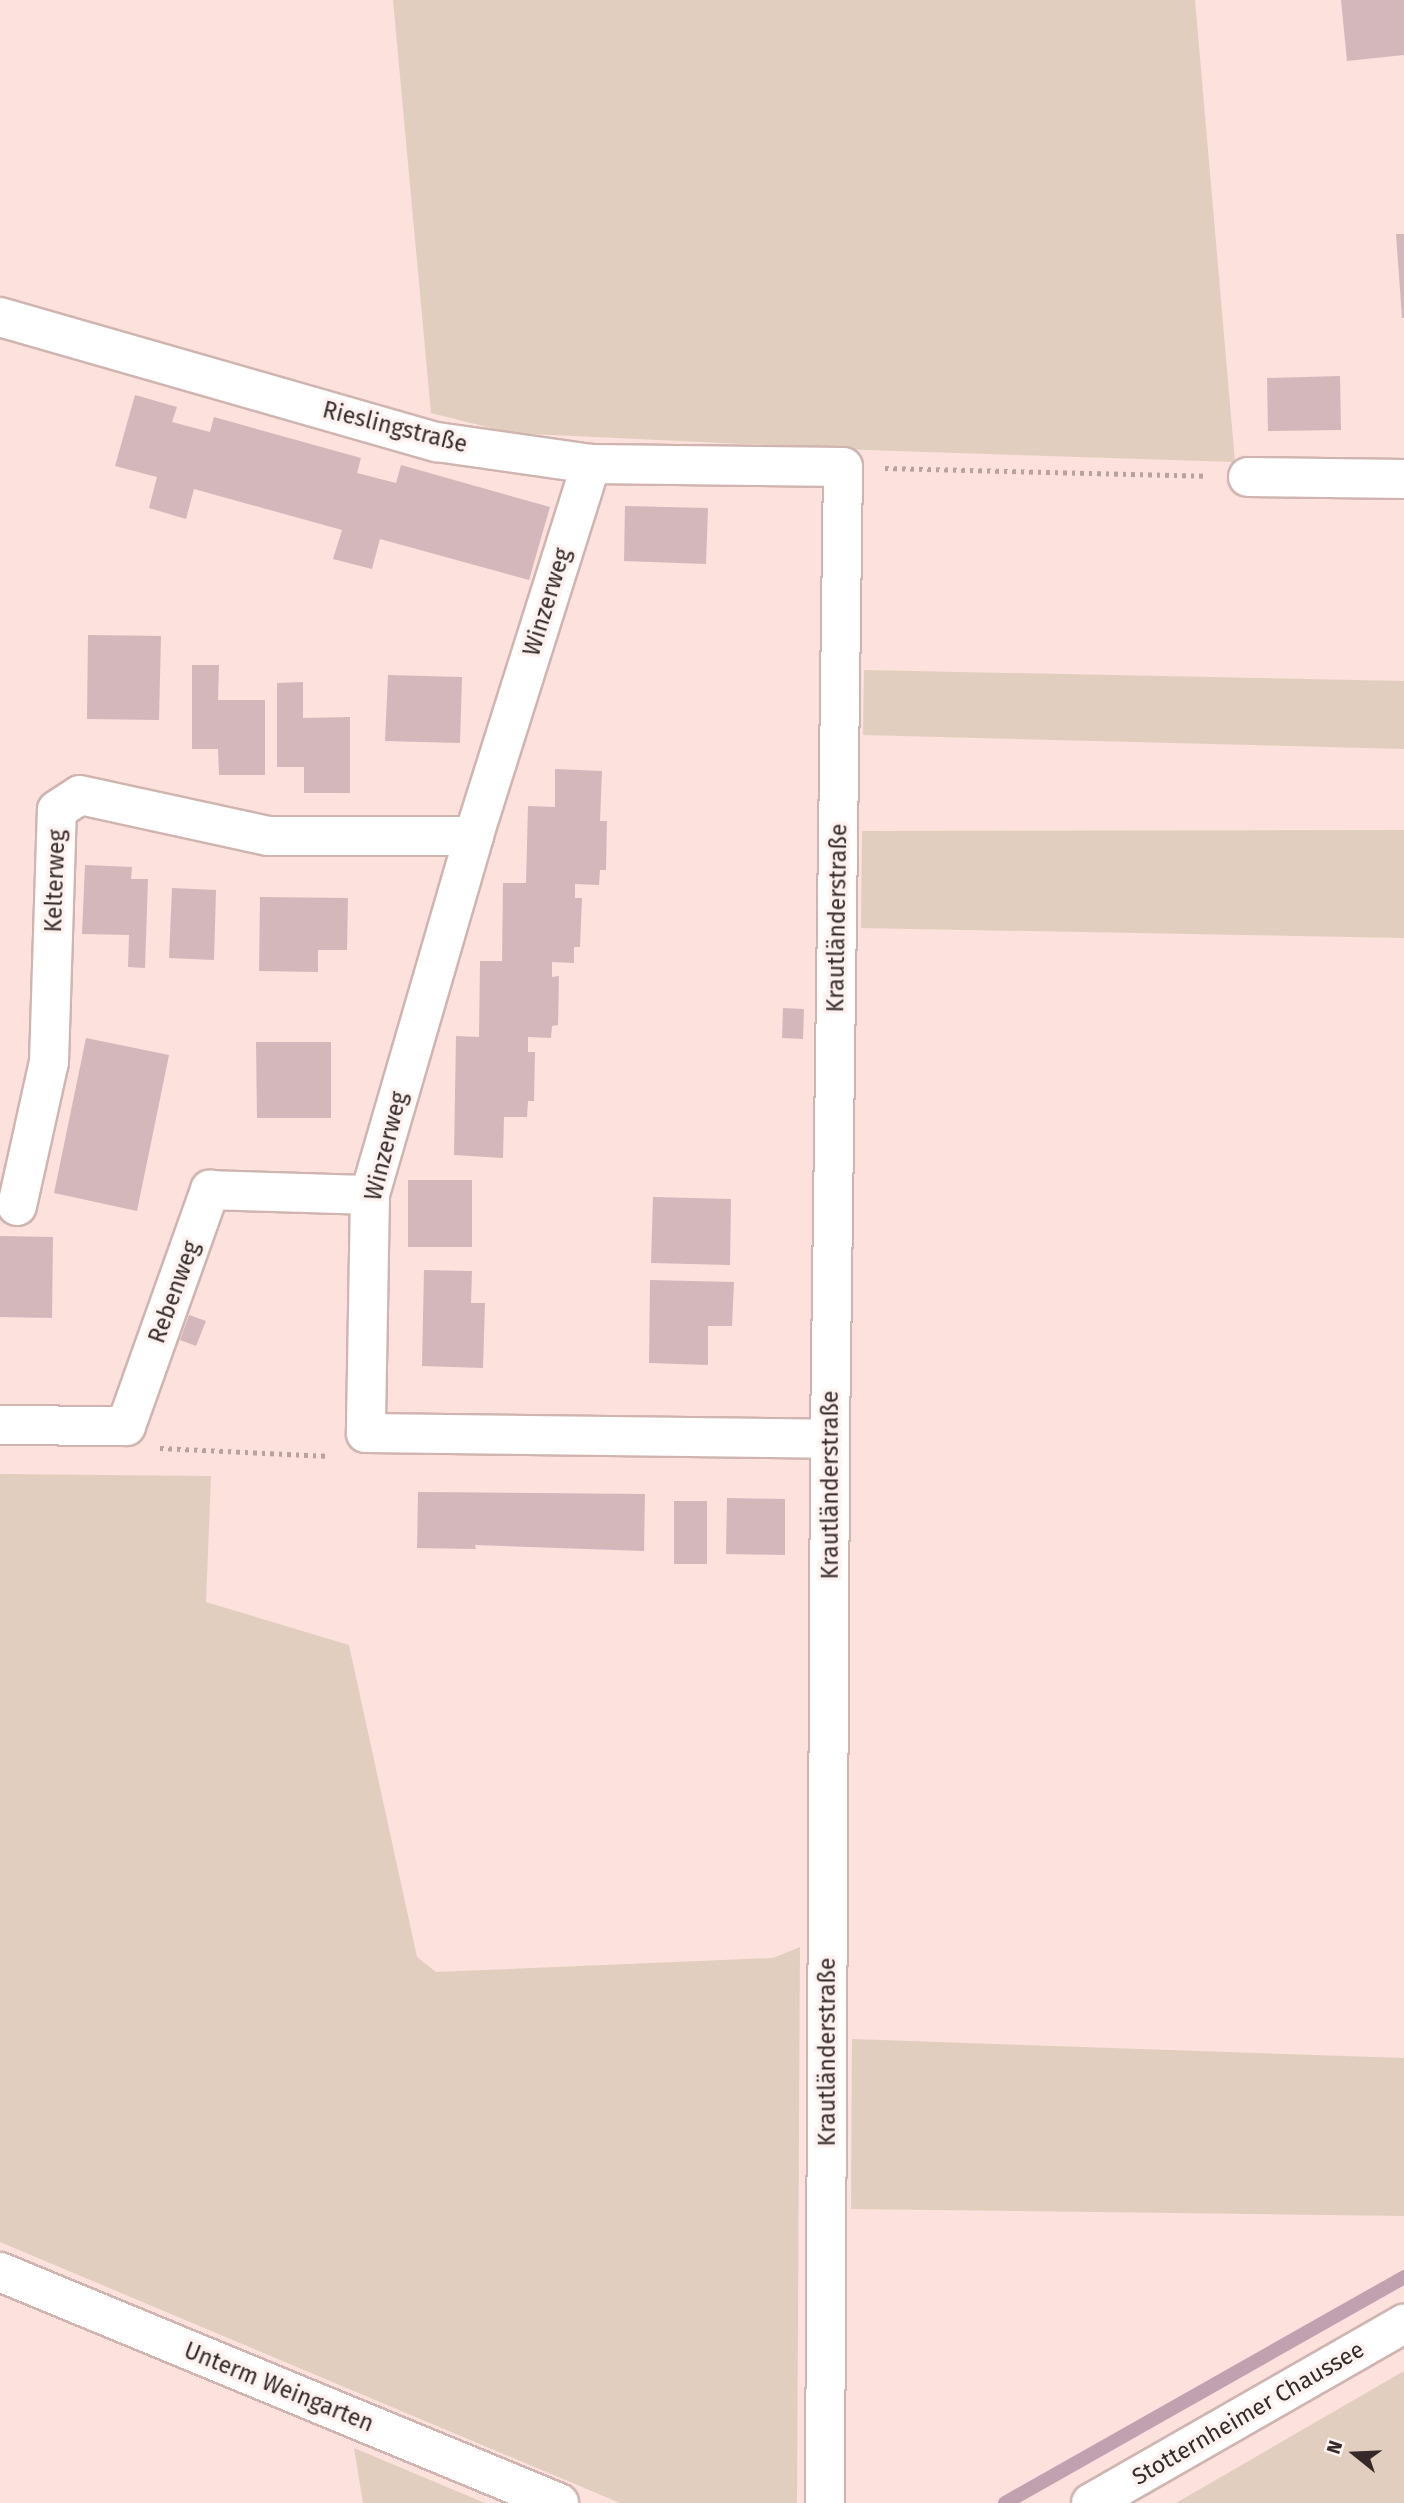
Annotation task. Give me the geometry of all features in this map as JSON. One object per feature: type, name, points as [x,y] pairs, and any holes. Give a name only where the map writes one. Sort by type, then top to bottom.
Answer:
[{"type":"street","name":"Rieslingstraße","points":[[0,317],[437,442],[591,464],[843,467]]},
{"type":"street","name":"Winzerweg","points":[[366,1433],[370,1195],[474,836],[591,464]]},
{"type":"street","name":"Krautländerstraße","points":[[825,2503],[830,1439],[843,467]]},
{"type":"street","points":[[1248,477],[1404,479]]},
{"type":"street","name":"Kelterweg","points":[[22,1207],[49,1062],[57,810],[80,795],[268,836],[474,836]]},
{"type":"street","name":"Rebenweg","points":[[126,1426],[210,1190],[370,1195]]},
{"type":"street","points":[[0,1425],[126,1426]]},
{"type":"street","points":[[366,1433],[830,1439]]},
{"type":"street","name":"Unterm Weingarten","points":[[0,2272],[558,2503]]},
{"type":"street","name":"Stotternheimer Chaussee","points":[[1091,2503],[1404,2324]]},
{"type":"path","points":[[843,467],[1248,477]]},
{"type":"path","points":[[126,1426],[148,1447],[345,1457],[366,1433]]},
{"type":"shaded area","points":[[393,0],[1195,0],[1235,462],[866,450],[511,433],[431,413]]},
{"type":"shaded area","points":[[864,670],[1404,681],[1404,749],[863,735]]},
{"type":"shaded area","points":[[1404,830],[1404,938],[861,928],[862,831]]},
{"type":"shaded area","points":[[0,1474],[211,1476],[206,1602],[349,1645],[417,1957],[436,1972],[773,1958],[800,1947],[797,2503],[620,2503],[0,2242]]},
{"type":"shaded area","points":[[852,2039],[1404,2058],[1404,2216],[851,2209]]},
{"type":"shaded area","points":[[1404,2371],[1404,2503],[1176,2503]]},
{"type":"shaded area","points":[[354,2448],[485,2503],[363,2503]]},
{"type":"building","points":[[1341,0],[1404,0],[1404,55],[1347,61]]},
{"type":"building","points":[[1396,234],[1404,234],[1404,318],[1402,318]]},
{"type":"building","points":[[1340,376],[1341,430],[1268,431],[1267,378]]},
{"type":"building","points":[[135,395],[177,407],[172,422],[210,432],[214,417],[361,458],[357,473],[396,483],[401,465],[550,507],[529,580],[380,539],[372,569],[333,559],[342,530],[194,489],[186,519],[149,508],[157,477],[115,466]]},
{"type":"building","points":[[625,506],[708,508],[706,564],[624,561]]},
{"type":"building","points":[[88,635],[161,636],[159,720],[87,719]]},
{"type":"building","points":[[192,665],[219,665],[218,700],[265,700],[265,775],[219,775],[218,749],[192,749]]},
{"type":"building","points":[[388,675],[462,677],[460,743],[385,741]]},
{"type":"building","points":[[303,682],[303,718],[350,717],[350,793],[304,793],[304,767],[277,767],[277,683]]},
{"type":"building","points":[[555,769],[602,771],[600,821],[607,821],[606,870],[600,870],[599,885],[575,884],[575,898],[582,898],[580,947],[574,947],[574,963],[552,962],[552,977],[559,976],[558,1025],[552,1026],[551,1038],[528,1037],[528,1052],[535,1052],[534,1101],[528,1101],[527,1117],[504,1117],[503,1158],[454,1155],[456,1036],[479,1037],[480,961],[502,961],[503,883],[526,883],[528,806],[555,807]]},
{"type":"building","points":[[85,865],[132,867],[131,879],[148,879],[145,968],[128,967],[129,935],[82,934]]},
{"type":"building","points":[[172,888],[216,890],[214,960],[169,958]]},
{"type":"building","points":[[260,897],[348,898],[347,950],[318,950],[318,972],[259,971]]},
{"type":"building","points":[[783,1008],[804,1009],[803,1039],[782,1038]]},
{"type":"building","points":[[86,1038],[169,1055],[137,1211],[54,1193]]},
{"type":"building","points":[[256,1042],[331,1042],[331,1118],[257,1118]]},
{"type":"building","points":[[408,1180],[472,1180],[472,1247],[408,1247]]},
{"type":"building","points":[[653,1197],[731,1199],[730,1265],[651,1263]]},
{"type":"building","points":[[0,1236],[53,1237],[52,1318],[0,1317]]},
{"type":"building","points":[[424,1270],[472,1271],[471,1303],[485,1303],[483,1368],[422,1366]]},
{"type":"building","points":[[650,1280],[734,1282],[732,1326],[708,1326],[708,1365],[649,1363]]},
{"type":"building","points":[[189,1315],[206,1321],[196,1346],[180,1340]]},
{"type":"building","points":[[418,1492],[645,1494],[644,1551],[475,1545],[476,1549],[417,1548]]},
{"type":"building","points":[[727,1498],[785,1499],[785,1555],[726,1554]]},
{"type":"building","points":[[674,1501],[707,1501],[707,1564],[674,1564]]},
{"type":"waterway","points":[[1005,2503],[1404,2277]]}]
